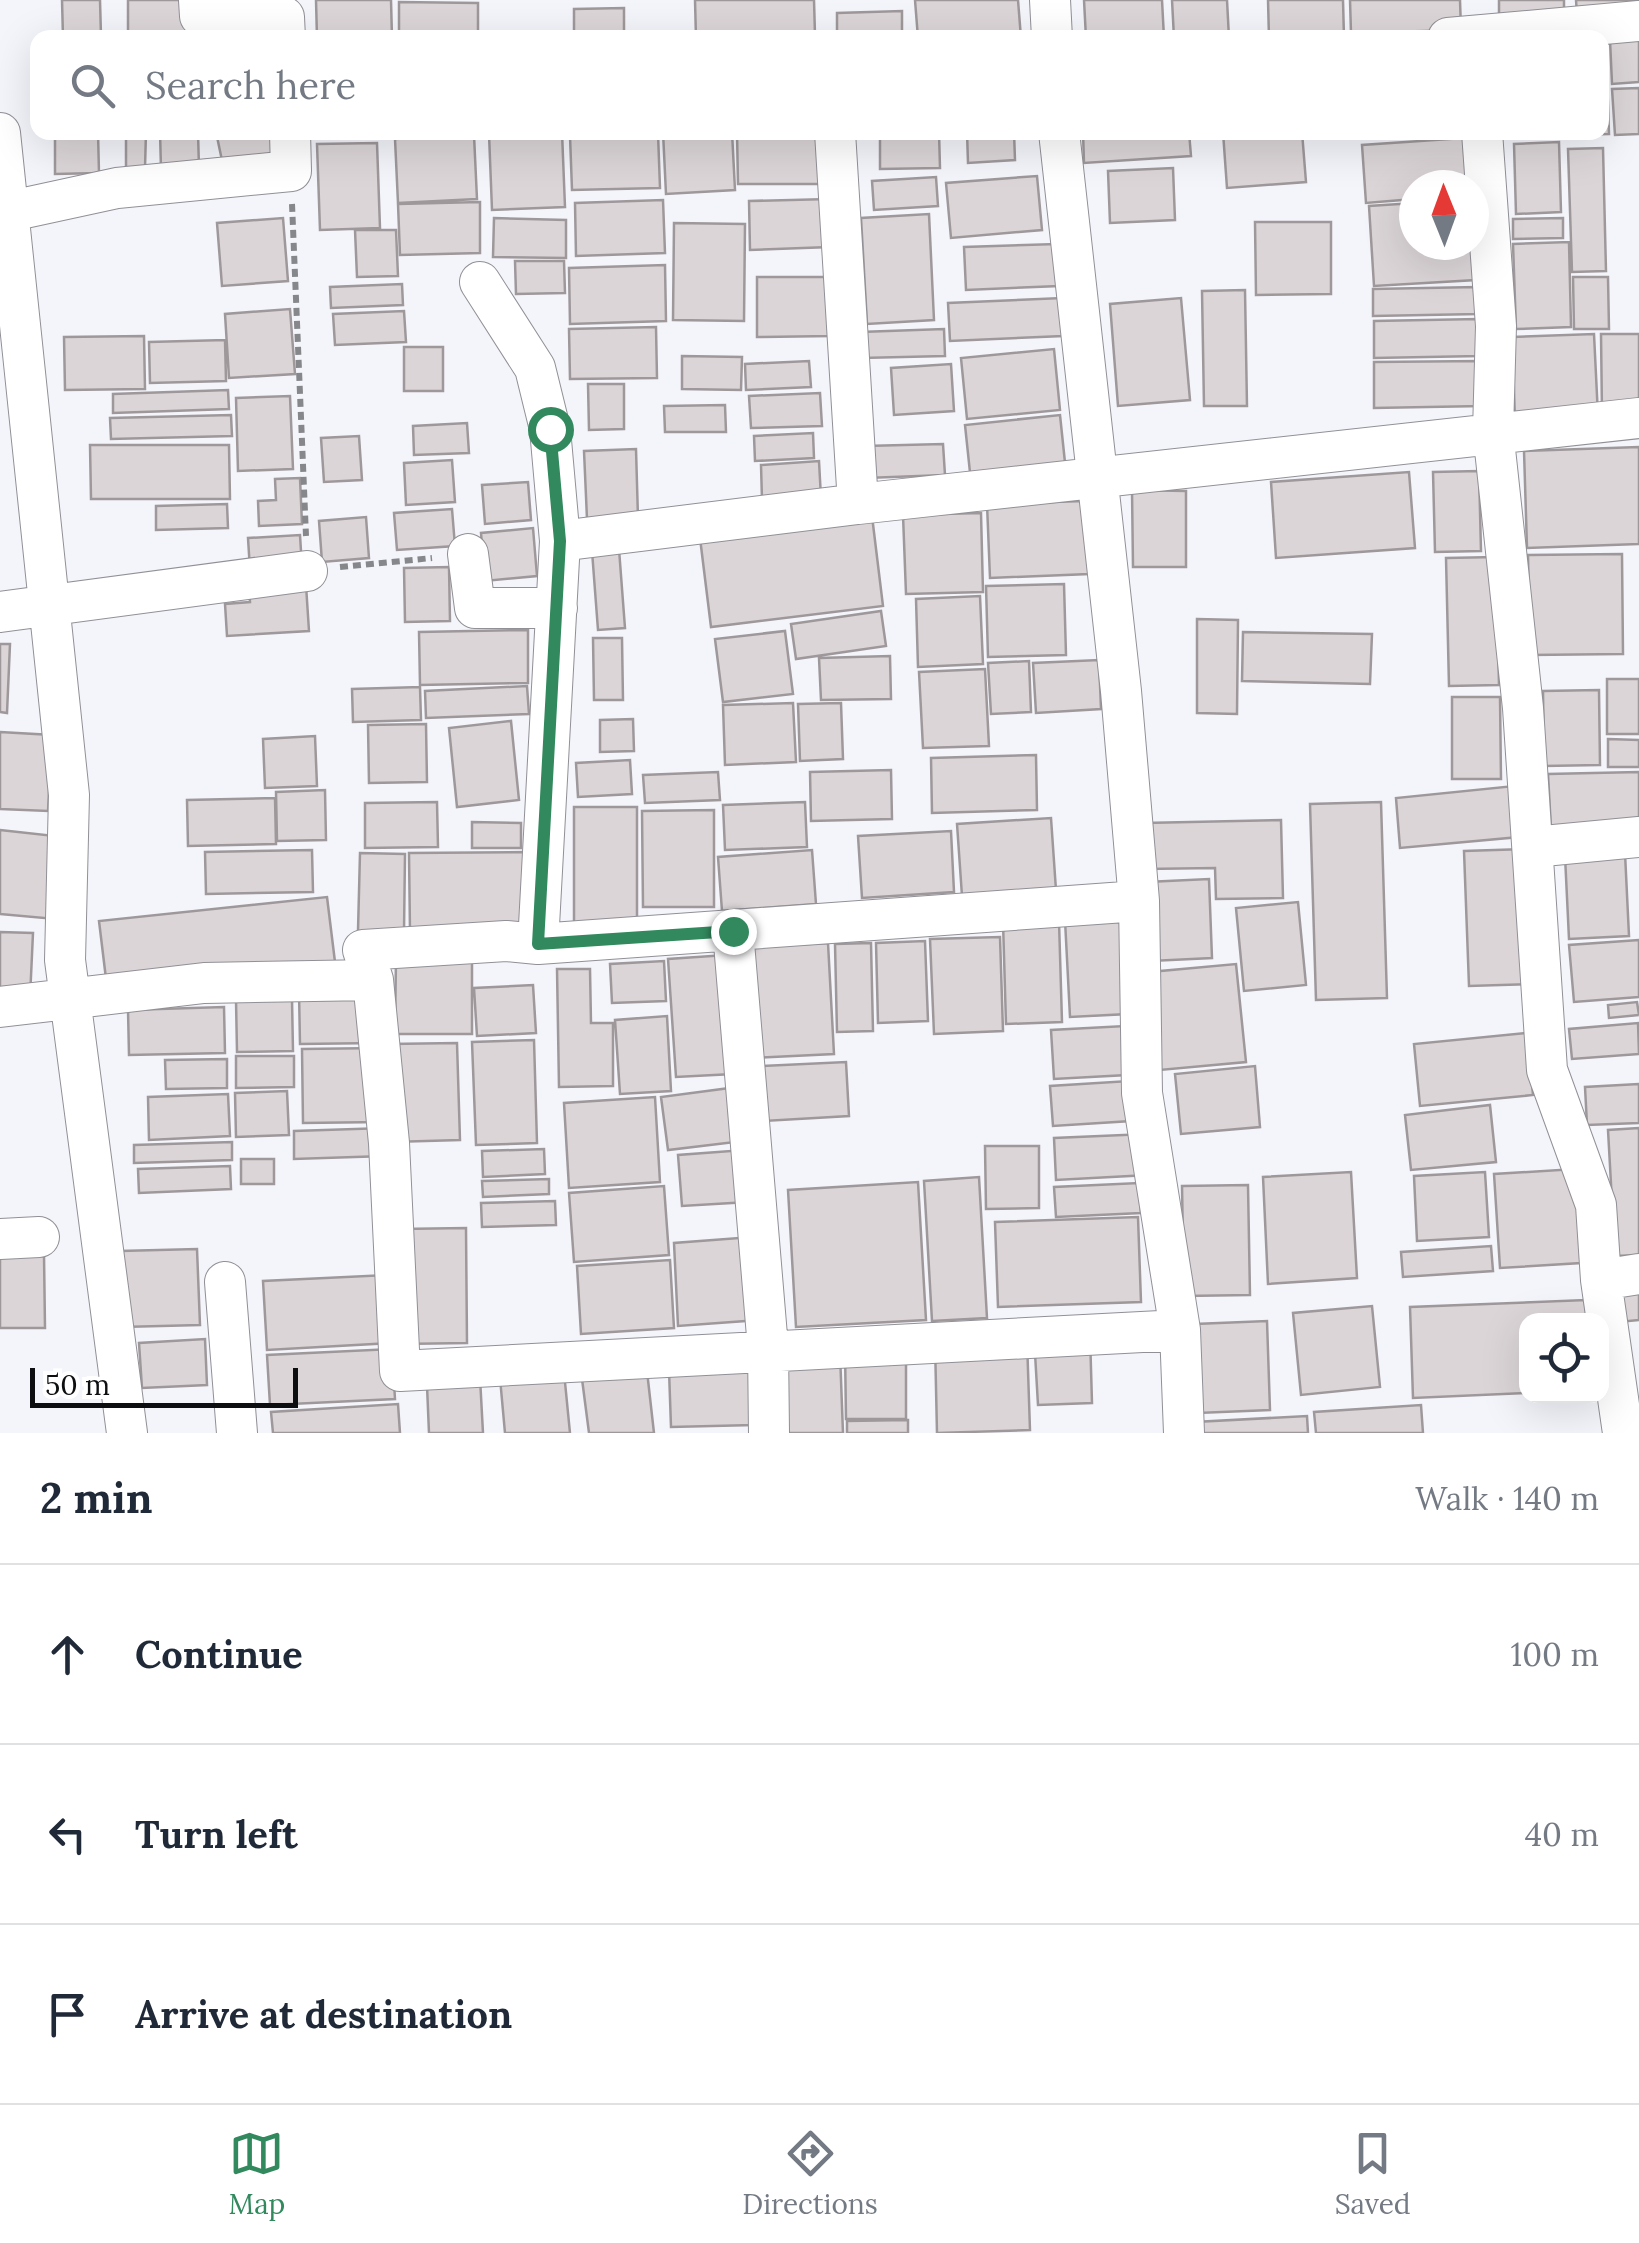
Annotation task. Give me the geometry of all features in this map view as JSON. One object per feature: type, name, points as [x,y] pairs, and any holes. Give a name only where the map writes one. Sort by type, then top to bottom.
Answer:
[{"type":"street","points":[[199,0],[200,16],[284,17],[285,30]]},
{"type":"street","points":[[1050,0],[1052,30]]},
{"type":"street","points":[[1467,28],[1639,21]]},
{"type":"street","points":[[0,133],[69,796],[65,960],[127,1433]]},
{"type":"street","points":[[835,140],[858,504]]},
{"type":"street","points":[[1060,140],[1121,691],[1139,901],[1142,1092],[1180,1330],[1184,1433]]},
{"type":"street","points":[[1483,140],[1496,326],[1494,431],[1524,708],[1547,1070],[1620,1277],[1623,1433]]},
{"type":"street","points":[[6,217],[117,188],[290,152]]},
{"type":"street","points":[[480,282],[535,368],[550,429],[560,541],[538,944]]},
{"type":"street","points":[[560,541],[1494,431],[1639,418]]},
{"type":"street","points":[[468,554],[475,608],[557,608]]},
{"type":"street","points":[[0,612],[307,571]]},
{"type":"street","points":[[1533,847],[1639,837]]},
{"type":"street","points":[[1139,901],[538,944],[506,941],[363,950],[374,980],[389,1143],[400,1371],[768,1348],[1180,1330]]},
{"type":"street","points":[[733,931],[768,1348],[770,1433]]},
{"type":"street","points":[[0,1007],[204,983],[374,980]]},
{"type":"street","points":[[225,1282],[237,1433]]},
{"type":"path","points":[[290,152],[307,571],[468,554]]},
{"type":"building","points":[[62,0],[100,0],[101,30],[63,30]]},
{"type":"building","points":[[128,0],[190,0],[190,30],[128,30]]},
{"type":"building","points":[[316,0],[391,0],[392,30],[317,30]]},
{"type":"building","points":[[695,0],[814,0],[815,30],[696,30]]},
{"type":"building","points":[[915,0],[1018,0],[1020,30],[917,30]]},
{"type":"building","points":[[1084,0],[1162,0],[1164,30],[1086,30]]},
{"type":"building","points":[[1172,0],[1227,0],[1229,30],[1174,30]]},
{"type":"building","points":[[1268,0],[1343,0],[1344,30],[1269,30]]},
{"type":"building","points":[[1350,0],[1460,0],[1461,30],[1351,30]]},
{"type":"building","points":[[1499,0],[1564,0],[1564,13],[1499,16]]},
{"type":"building","points":[[1576,0],[1639,0],[1639,12],[1577,14]]},
{"type":"building","points":[[399,2],[478,3],[478,30],[399,30]]},
{"type":"building","points":[[624,8],[624,30],[574,30],[574,9]]},
{"type":"building","points":[[902,11],[902,30],[837,30],[837,13]]},
{"type":"building","points":[[1639,38],[1639,82],[1612,84],[1610,40]]},
{"type":"building","points":[[1639,88],[1639,134],[1615,135],[1612,89]]},
{"type":"building","points":[[55,140],[98,140],[99,173],[55,174]]},
{"type":"building","points":[[126,140],[146,140],[145,168],[126,168]]},
{"type":"building","points":[[160,140],[198,140],[199,168],[161,169]]},
{"type":"building","points":[[218,140],[277,140],[281,153],[224,170]]},
{"type":"building","points":[[395,140],[474,140],[477,199],[398,203]]},
{"type":"building","points":[[489,140],[562,140],[565,207],[492,210]]},
{"type":"building","points":[[570,140],[658,140],[660,188],[572,190]]},
{"type":"building","points":[[663,140],[732,140],[735,190],[666,194]]},
{"type":"building","points":[[737,140],[827,140],[827,184],[738,184]]},
{"type":"building","points":[[880,140],[939,140],[940,168],[880,169]]},
{"type":"building","points":[[967,140],[1014,140],[1015,160],[968,163]]},
{"type":"building","points":[[1083,140],[1190,140],[1191,156],[1084,163]]},
{"type":"building","points":[[1224,140],[1303,140],[1306,182],[1227,188]]},
{"type":"building","points":[[1464,140],[1466,170],[1399,170],[1399,200],[1366,203],[1362,145]]},
{"type":"building","points":[[1559,142],[1561,212],[1516,214],[1514,144]]},
{"type":"building","points":[[377,143],[380,228],[320,230],[317,144]]},
{"type":"building","points":[[1603,148],[1606,271],[1572,272],[1568,149]]},
{"type":"building","points":[[1173,168],[1175,220],[1110,223],[1108,171]]},
{"type":"building","points":[[1037,176],[1042,230],[951,238],[946,183]]},
{"type":"building","points":[[936,177],[938,206],[874,210],[872,181]]},
{"type":"building","points":[[829,199],[830,247],[750,250],[749,201]]},
{"type":"building","points":[[663,200],[665,253],[576,256],[575,203]]},
{"type":"building","points":[[480,202],[480,253],[400,255],[398,204]]},
{"type":"building","points":[[1399,204],[1399,260],[1475,260],[1476,280],[1374,286],[1369,206]]},
{"type":"building","points":[[929,214],[934,320],[867,324],[861,218]]},
{"type":"building","points":[[283,218],[288,281],[222,286],[217,223]]},
{"type":"building","points":[[494,218],[566,220],[566,258],[493,257]]},
{"type":"building","points":[[1563,218],[1563,238],[1513,239],[1513,219]]},
{"type":"building","points":[[1255,222],[1331,222],[1331,294],[1256,295]]},
{"type":"building","points":[[674,223],[745,224],[744,321],[673,320]]},
{"type":"building","points":[[355,230],[396,230],[398,276],[357,277]]},
{"type":"building","points":[[1569,242],[1571,327],[1516,329],[1513,244]]},
{"type":"building","points":[[1057,244],[1059,286],[966,290],[964,247]]},
{"type":"building","points":[[515,261],[564,261],[565,293],[516,294]]},
{"type":"building","points":[[665,265],[666,321],[570,324],[569,268]]},
{"type":"building","points":[[757,277],[832,277],[831,336],[757,337]]},
{"type":"building","points":[[1573,277],[1608,277],[1609,329],[1574,329]]},
{"type":"building","points":[[402,284],[403,305],[331,308],[330,287]]},
{"type":"building","points":[[1477,287],[1478,314],[1373,316],[1373,289]]},
{"type":"building","points":[[1245,290],[1247,406],[1204,406],[1202,291]]},
{"type":"building","points":[[1062,298],[1063,336],[950,341],[948,303]]},
{"type":"building","points":[[1181,298],[1190,400],[1118,406],[1110,304]]},
{"type":"building","points":[[290,309],[295,374],[229,378],[225,314]]},
{"type":"building","points":[[404,311],[406,342],[335,345],[333,314]]},
{"type":"building","points":[[1478,319],[1479,356],[1374,358],[1374,321]]},
{"type":"building","points":[[656,327],[657,378],[570,379],[569,329]]},
{"type":"building","points":[[944,329],[945,356],[861,358],[860,332]]},
{"type":"building","points":[[1594,334],[1598,416],[1515,419],[1512,337]]},
{"type":"building","points":[[1601,334],[1639,334],[1639,415],[1602,414]]},
{"type":"building","points":[[144,336],[145,389],[65,390],[64,337]]},
{"type":"building","points":[[225,340],[226,381],[150,383],[149,342]]},
{"type":"building","points":[[404,347],[443,347],[443,391],[404,391]]},
{"type":"building","points":[[1054,349],[1060,410],[967,419],[961,358]]},
{"type":"building","points":[[682,356],[742,357],[741,390],[682,389]]},
{"type":"building","points":[[809,361],[811,387],[746,390],[745,364]]},
{"type":"building","points":[[1481,361],[1482,406],[1374,408],[1374,362]]},
{"type":"building","points":[[951,364],[954,411],[894,415],[891,368]]},
{"type":"building","points":[[588,384],[624,384],[624,429],[589,430]]},
{"type":"building","points":[[228,390],[229,409],[113,413],[113,394]]},
{"type":"building","points":[[820,393],[822,426],[751,428],[749,396]]},
{"type":"building","points":[[290,396],[293,469],[238,471],[236,398]]},
{"type":"building","points":[[725,405],[726,432],[665,432],[664,406]]},
{"type":"building","points":[[231,415],[232,436],[111,439],[110,418]]},
{"type":"building","points":[[1060,415],[1066,472],[971,482],[965,425]]},
{"type":"building","points":[[467,423],[469,453],[414,455],[413,426]]},
{"type":"building","points":[[813,433],[814,458],[755,461],[754,436]]},
{"type":"building","points":[[359,436],[362,480],[324,482],[321,438]]},
{"type":"building","points":[[943,444],[945,475],[866,478],[865,446]]},
{"type":"building","points":[[90,445],[229,445],[230,499],[91,499]]},
{"type":"building","points":[[1639,447],[1639,544],[1527,548],[1524,451]]},
{"type":"building","points":[[636,449],[638,518],[587,519],[584,451]]},
{"type":"building","points":[[452,460],[455,502],[406,505],[404,463]]},
{"type":"building","points":[[819,461],[821,498],[762,500],[761,465]]},
{"type":"building","points":[[1479,471],[1481,551],[1435,552],[1433,472]]},
{"type":"building","points":[[1409,472],[1415,548],[1276,558],[1271,482]]},
{"type":"building","points":[[300,478],[302,524],[259,526],[258,501],[276,500],[275,479]]},
{"type":"building","points":[[528,482],[531,520],[485,524],[482,485]]},
{"type":"building","points":[[1132,490],[1186,491],[1186,567],[1133,567]]},
{"type":"building","points":[[1086,501],[1089,574],[990,578],[987,504]]},
{"type":"building","points":[[227,504],[228,528],[156,530],[156,506]]},
{"type":"building","points":[[452,509],[455,546],[397,550],[394,513]]},
{"type":"building","points":[[981,513],[983,592],[906,594],[903,515]]},
{"type":"building","points":[[872,516],[883,606],[711,627],[700,538]]},
{"type":"building","points":[[366,517],[369,558],[322,562],[319,521]]},
{"type":"building","points":[[533,528],[537,576],[485,581],[481,533]]},
{"type":"building","points":[[300,535],[302,567],[250,570],[248,538]]},
{"type":"building","points":[[619,549],[625,628],[598,630],[592,551]]},
{"type":"building","points":[[1622,554],[1623,654],[1530,655],[1528,555]]},
{"type":"building","points":[[1496,557],[1499,685],[1449,686],[1446,558]]},
{"type":"building","points":[[449,567],[450,621],[405,622],[404,568]]},
{"type":"building","points":[[1064,584],[1066,655],[988,657],[986,586]]},
{"type":"building","points":[[306,585],[309,631],[227,636],[225,604],[250,602],[249,588]]},
{"type":"building","points":[[980,596],[983,664],[918,667],[916,599]]},
{"type":"building","points":[[881,611],[886,646],[796,659],[791,624]]},
{"type":"building","points":[[1197,619],[1238,620],[1237,714],[1197,713]]},
{"type":"building","points":[[528,630],[528,683],[420,685],[419,632]]},
{"type":"building","points":[[785,631],[793,694],[723,702],[715,639]]},
{"type":"building","points":[[1243,632],[1372,634],[1370,684],[1242,681]]},
{"type":"building","points":[[593,638],[622,638],[623,700],[594,700]]},
{"type":"building","points":[[0,644],[10,644],[7,713],[0,712]]},
{"type":"building","points":[[890,656],[891,699],[821,700],[819,658]]},
{"type":"building","points":[[1099,660],[1101,709],[1036,713],[1033,663]]},
{"type":"building","points":[[1029,661],[1031,712],[991,714],[988,663]]},
{"type":"building","points":[[985,669],[989,746],[923,748],[919,672]]},
{"type":"building","points":[[1607,679],[1639,679],[1639,734],[1607,734]]},
{"type":"building","points":[[527,686],[529,714],[426,718],[425,691]]},
{"type":"building","points":[[420,687],[421,720],[353,722],[352,689]]},
{"type":"building","points":[[1599,690],[1600,765],[1544,766],[1543,691]]},
{"type":"building","points":[[1452,697],[1500,697],[1501,779],[1452,779]]},
{"type":"building","points":[[793,703],[796,762],[725,765],[723,705]]},
{"type":"building","points":[[841,703],[843,759],[800,761],[798,704]]},
{"type":"building","points":[[633,719],[634,751],[600,752],[600,720]]},
{"type":"building","points":[[511,721],[519,800],[457,807],[449,728]]},
{"type":"building","points":[[426,724],[427,782],[369,783],[368,725]]},
{"type":"building","points":[[0,732],[52,735],[48,811],[0,809]]},
{"type":"building","points":[[315,736],[317,786],[265,788],[263,739]]},
{"type":"building","points":[[1608,739],[1639,740],[1639,767],[1608,767]]},
{"type":"building","points":[[1036,755],[1037,810],[932,813],[931,758]]},
{"type":"building","points":[[630,760],[632,794],[578,797],[576,763]]},
{"type":"building","points":[[891,770],[892,819],[811,821],[810,772]]},
{"type":"building","points":[[718,772],[720,800],[645,803],[643,775]]},
{"type":"building","points":[[1639,772],[1639,826],[1551,829],[1548,774]]},
{"type":"building","points":[[1514,786],[1519,837],[1400,848],[1396,798]]},
{"type":"building","points":[[325,790],[326,840],[277,841],[276,792]]},
{"type":"building","points":[[275,798],[276,844],[188,846],[187,800]]},
{"type":"building","points":[[437,802],[438,847],[365,848],[365,803]]},
{"type":"building","points":[[805,802],[807,847],[725,850],[723,805]]},
{"type":"building","points":[[1381,802],[1387,998],[1316,1000],[1310,804]]},
{"type":"building","points":[[574,807],[637,807],[637,927],[574,928]]},
{"type":"building","points":[[714,810],[714,907],[643,907],[642,811]]},
{"type":"building","points":[[1051,818],[1056,890],[962,896],[957,824]]},
{"type":"building","points":[[1281,820],[1283,898],[1216,899],[1215,868],[1145,869],[1144,823]]},
{"type":"building","points":[[472,822],[521,823],[521,848],[472,848]]},
{"type":"building","points":[[0,830],[64,837],[55,919],[0,914]]},
{"type":"building","points":[[951,831],[954,892],[862,898],[858,836]]},
{"type":"building","points":[[1530,849],[1534,984],[1469,986],[1464,851]]},
{"type":"building","points":[[312,850],[313,892],[206,894],[205,852]]},
{"type":"building","points":[[812,850],[816,904],[722,911],[718,857]]},
{"type":"building","points":[[526,852],[526,931],[410,932],[409,853]]},
{"type":"building","points":[[360,853],[405,854],[404,932],[358,931]]},
{"type":"building","points":[[1625,853],[1629,936],[1569,939],[1565,856]]},
{"type":"building","points":[[1209,879],[1212,958],[1151,961],[1147,882]]},
{"type":"building","points":[[327,897],[335,962],[107,987],[99,921]]},
{"type":"building","points":[[1298,902],[1306,985],[1244,991],[1236,908]]},
{"type":"building","points":[[1123,916],[1128,1014],[1070,1017],[1065,920]]},
{"type":"building","points":[[1059,921],[1062,1022],[1006,1024],[1003,922]]},
{"type":"building","points":[[0,932],[33,933],[30,998],[0,997]]},
{"type":"building","points":[[1000,937],[1003,1031],[934,1034],[930,939]]},
{"type":"building","points":[[1639,940],[1639,997],[1574,1002],[1569,945]]},
{"type":"building","points":[[925,941],[928,1021],[878,1023],[876,943]]},
{"type":"building","points":[[828,943],[834,1054],[753,1058],[748,947]]},
{"type":"building","points":[[871,943],[873,1031],[837,1032],[835,944]]},
{"type":"building","points":[[726,955],[733,1074],[676,1077],[668,959]]},
{"type":"building","points":[[396,957],[472,957],[472,1034],[395,1034]]},
{"type":"building","points":[[664,961],[666,1001],[612,1003],[610,964]]},
{"type":"building","points":[[1236,964],[1246,1062],[1160,1070],[1150,972]]},
{"type":"building","points":[[557,969],[590,969],[591,1023],[613,1023],[613,1086],[559,1087]]},
{"type":"building","points":[[533,985],[536,1033],[477,1036],[474,988]]},
{"type":"building","points":[[299,991],[377,991],[378,1043],[300,1044]]},
{"type":"building","points":[[292,999],[293,1051],[237,1052],[236,1000]]},
{"type":"building","points":[[1637,1002],[1639,1015],[1609,1018],[1608,1005]]},
{"type":"building","points":[[224,1007],[225,1053],[129,1055],[128,1010]]},
{"type":"building","points":[[667,1016],[671,1091],[620,1094],[615,1020]]},
{"type":"building","points":[[1638,1023],[1639,1054],[1572,1059],[1569,1029]]},
{"type":"building","points":[[1125,1026],[1127,1075],[1054,1079],[1051,1030]]},
{"type":"building","points":[[1527,1033],[1533,1095],[1420,1106],[1414,1044]]},
{"type":"building","points":[[534,1040],[537,1143],[476,1145],[472,1042]]},
{"type":"building","points":[[457,1043],[460,1140],[392,1142],[389,1044]]},
{"type":"building","points":[[381,1048],[382,1122],[303,1123],[302,1049]]},
{"type":"building","points":[[236,1056],[294,1056],[294,1087],[236,1088]]},
{"type":"building","points":[[227,1059],[227,1088],[166,1089],[165,1060]]},
{"type":"building","points":[[846,1062],[849,1116],[764,1121],[762,1066]]},
{"type":"building","points":[[1255,1066],[1260,1127],[1181,1134],[1175,1074]]},
{"type":"building","points":[[1129,1081],[1131,1121],[1053,1126],[1050,1086]]},
{"type":"building","points":[[1639,1084],[1639,1123],[1587,1125],[1585,1087]]},
{"type":"building","points":[[745,1086],[752,1140],[668,1150],[661,1097]]},
{"type":"building","points":[[287,1091],[289,1135],[236,1137],[235,1093]]},
{"type":"building","points":[[228,1094],[230,1136],[149,1140],[148,1097]]},
{"type":"building","points":[[655,1097],[660,1182],[569,1188],[564,1103]]},
{"type":"building","points":[[1490,1105],[1496,1162],[1411,1170],[1405,1115]]},
{"type":"building","points":[[385,1128],[385,1156],[294,1159],[294,1131]]},
{"type":"building","points":[[1639,1128],[1639,1255],[1615,1256],[1608,1130]]},
{"type":"building","points":[[1146,1134],[1148,1175],[1056,1180],[1054,1138]]},
{"type":"building","points":[[232,1142],[232,1160],[134,1163],[134,1145]]},
{"type":"building","points":[[985,1146],[1039,1146],[1039,1208],[986,1209]]},
{"type":"building","points":[[544,1149],[545,1174],[483,1177],[482,1151]]},
{"type":"building","points":[[744,1150],[748,1202],[682,1206],[678,1155]]},
{"type":"building","points":[[241,1159],[274,1159],[274,1184],[241,1184]]},
{"type":"building","points":[[230,1166],[231,1189],[139,1193],[138,1169]]},
{"type":"building","points":[[1575,1169],[1581,1263],[1500,1268],[1494,1174]]},
{"type":"building","points":[[1351,1172],[1357,1278],[1268,1284],[1263,1177]]},
{"type":"building","points":[[1485,1172],[1489,1237],[1417,1241],[1414,1176]]},
{"type":"building","points":[[979,1177],[987,1318],[932,1321],[924,1181]]},
{"type":"building","points":[[549,1179],[549,1194],[483,1197],[482,1181]]},
{"type":"building","points":[[918,1182],[926,1320],[796,1327],[788,1190]]},
{"type":"building","points":[[1139,1183],[1141,1213],[1056,1217],[1054,1187]]},
{"type":"building","points":[[1248,1185],[1250,1295],[1184,1296],[1182,1186]]},
{"type":"building","points":[[664,1186],[669,1255],[574,1262],[569,1193]]},
{"type":"building","points":[[555,1201],[556,1225],[482,1227],[481,1203]]},
{"type":"building","points":[[1138,1217],[1141,1302],[998,1307],[995,1222]]},
{"type":"building","points":[[466,1228],[467,1343],[400,1344],[400,1229]]},
{"type":"building","points":[[752,1237],[759,1320],[678,1326],[674,1243]]},
{"type":"building","points":[[1491,1246],[1493,1271],[1403,1277],[1401,1252]]},
{"type":"building","points":[[197,1249],[200,1325],[122,1327],[120,1251]]},
{"type":"building","points":[[0,1254],[44,1254],[45,1328],[0,1328]]},
{"type":"building","points":[[670,1260],[674,1328],[581,1334],[577,1266]]},
{"type":"building","points":[[387,1275],[391,1343],[267,1350],[263,1281]]},
{"type":"building","points":[[1639,1278],[1639,1320],[1619,1322],[1614,1281]]},
{"type":"building","points":[[1586,1300],[1587,1313],[1519,1313],[1519,1393],[1413,1398],[1410,1307]]},
{"type":"building","points":[[1372,1306],[1380,1387],[1301,1395],[1293,1313]]},
{"type":"building","points":[[1267,1321],[1270,1410],[1198,1413],[1195,1324]]},
{"type":"building","points":[[1090,1334],[1092,1403],[1038,1405],[1034,1336]]},
{"type":"building","points":[[205,1339],[207,1385],[142,1388],[139,1343]]},
{"type":"building","points":[[1027,1340],[1030,1430],[937,1433],[935,1342]]},
{"type":"building","points":[[392,1349],[395,1399],[270,1405],[267,1355]]},
{"type":"building","points":[[906,1349],[906,1419],[846,1419],[845,1350]]},
{"type":"building","points":[[840,1353],[843,1433],[783,1433],[780,1355]]},
{"type":"building","points":[[479,1359],[483,1433],[429,1433],[426,1362]]},
{"type":"building","points":[[752,1367],[754,1425],[671,1427],[669,1370]]},
{"type":"building","points":[[647,1371],[654,1433],[589,1433],[582,1379]]},
{"type":"building","points":[[564,1372],[570,1433],[505,1433],[500,1378]]},
{"type":"building","points":[[398,1404],[400,1433],[273,1433],[271,1412]]},
{"type":"building","points":[[1421,1405],[1423,1433],[1316,1433],[1314,1412]]},
{"type":"building","points":[[1307,1416],[1308,1433],[1195,1433],[1195,1422]]},
{"type":"building","points":[[908,1420],[908,1433],[847,1433],[847,1421]]},
{"type":"route","points":[[550,429],[560,541],[538,944],[733,931]]}]
